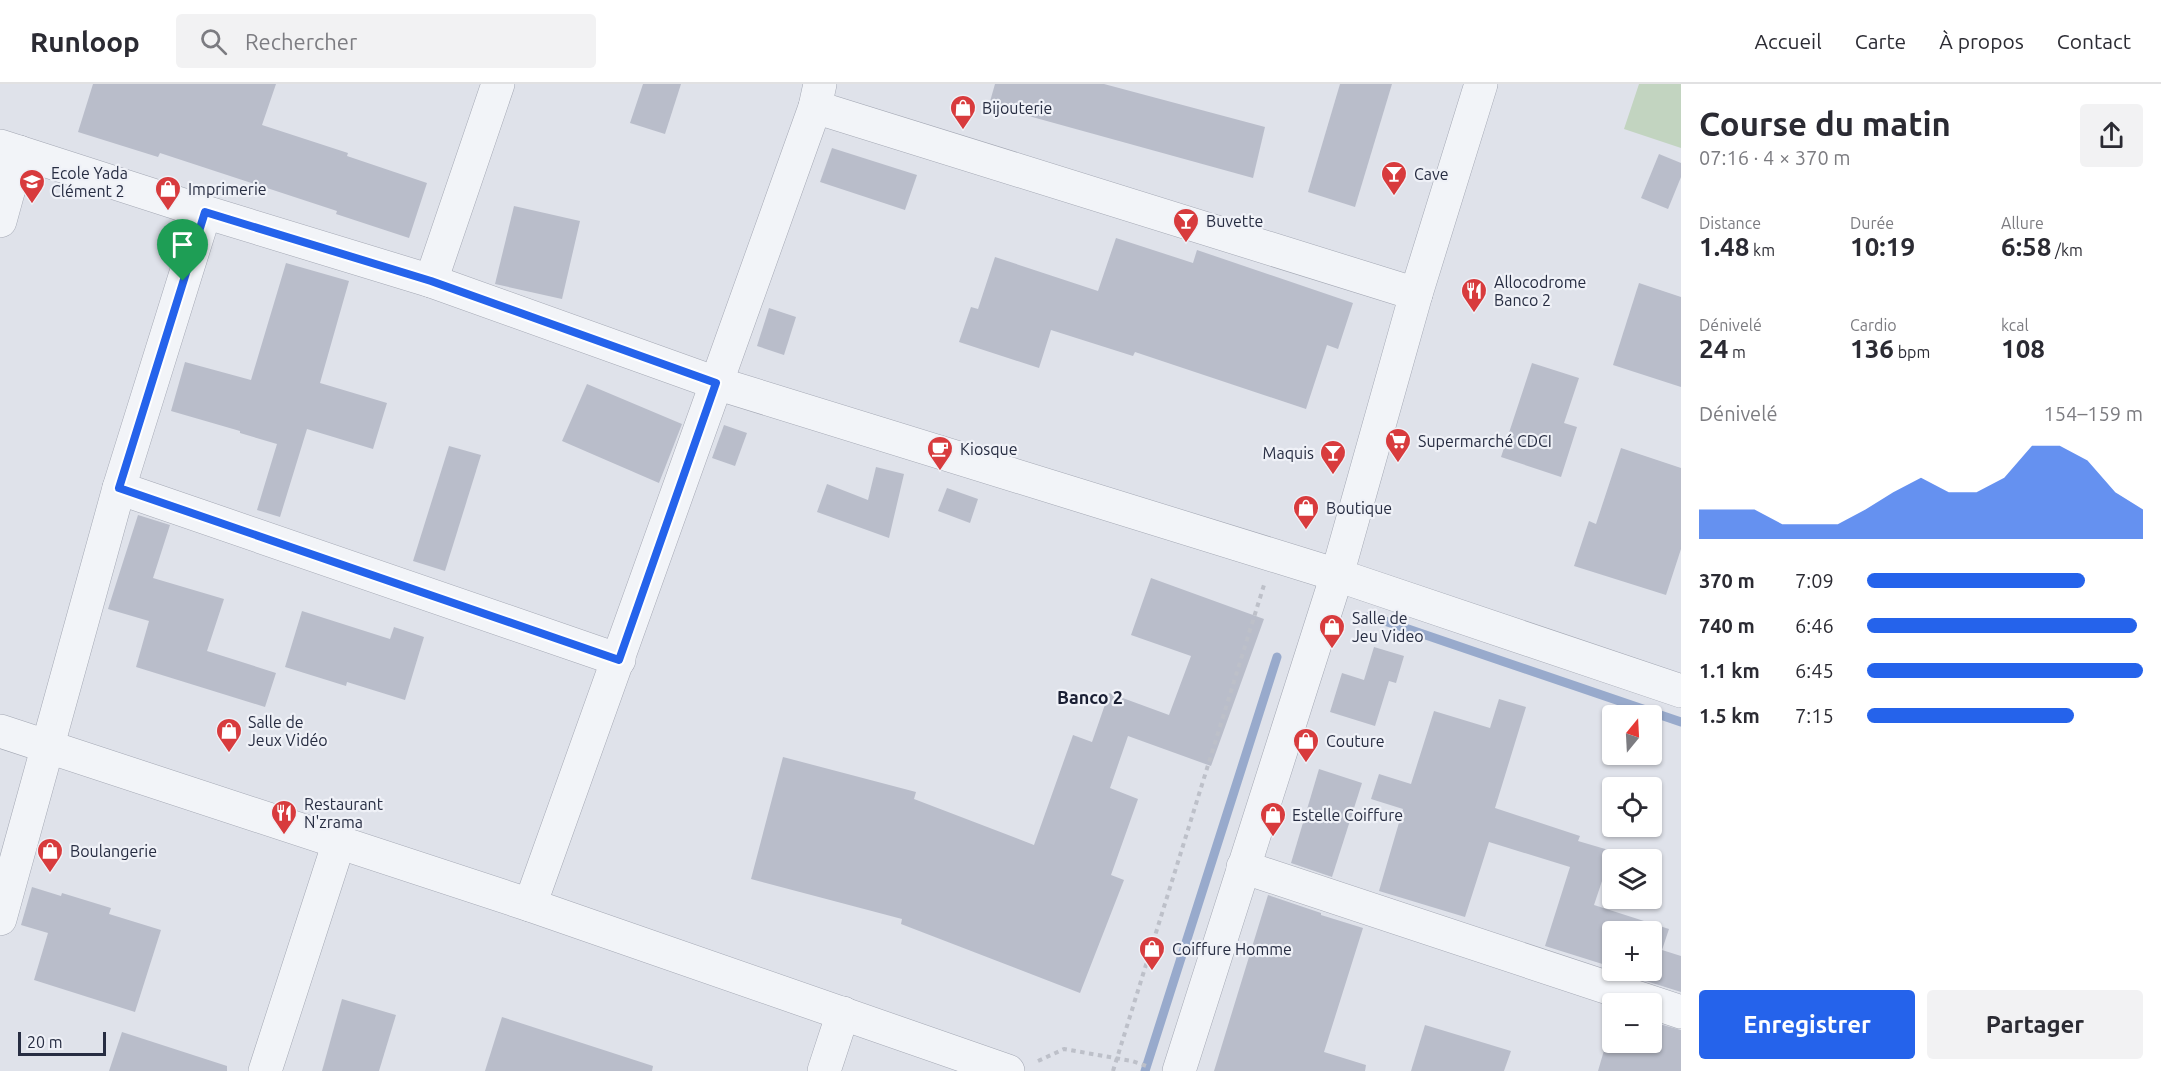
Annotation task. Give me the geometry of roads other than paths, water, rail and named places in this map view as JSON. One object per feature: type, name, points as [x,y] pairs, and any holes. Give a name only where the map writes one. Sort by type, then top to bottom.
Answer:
[{"type":"street","points":[[431,281],[498,84]]},
{"type":"street","points":[[1169,1070],[1243,867],[1336,575],[1416,294],[1481,84]]},
{"type":"street","points":[[530,905],[818,95],[1416,294]]},
{"type":"street","points":[[0,220],[10,149],[431,281],[716,383],[1336,575],[1681,691]]},
{"type":"street","points":[[0,919],[119,488],[205,212]]},
{"type":"street","points":[[119,488],[619,660]]},
{"type":"street","points":[[0,731],[530,905],[843,1013],[1021,1067]]},
{"type":"street","points":[[265,1071],[339,842]]},
{"type":"street","points":[[1243,867],[1681,1012]]},
{"type":"street","points":[[824,1071],[843,1013]]},
{"type":"waterway","points":[[1370,616],[1681,722]]},
{"type":"waterway","points":[[1145,1071],[1277,657]]},
{"type":"place","name":"Bijouterie","points":[[963,131]]},
{"type":"place","name":"Cave","points":[[1394,197]]},
{"type":"place","name":"Ecole Yada Clément 2","points":[[32,205]]},
{"type":"place","name":"Imprimerie","points":[[168,212]]},
{"type":"place","name":"Buvette","points":[[1186,244]]},
{"type":"place","name":"Allocodrome Banco 2","points":[[1474,314]]},
{"type":"place","name":"Supermarché CDCI","points":[[1398,464]]},
{"type":"place","name":"Kiosque","points":[[940,472]]},
{"type":"place","name":"Maquis","points":[[1333,476]]},
{"type":"place","name":"Boutique","points":[[1306,531]]},
{"type":"place","name":"Salle de Jeu Video","points":[[1332,650]]},
{"type":"place","name":"Salle de Jeux Vidéo","points":[[229,754]]},
{"type":"place","name":"Couture","points":[[1306,764]]},
{"type":"place","name":"Restaurant N'zrama","points":[[284,836]]},
{"type":"place","name":"Estelle Coiffure","points":[[1273,838]]},
{"type":"place","name":"Boulangerie","points":[[50,874]]},
{"type":"place","name":"Coiffure Homme","points":[[1152,972]]},
{"type":"district","name":"Banco 2","points":[[1090,697]]}]
